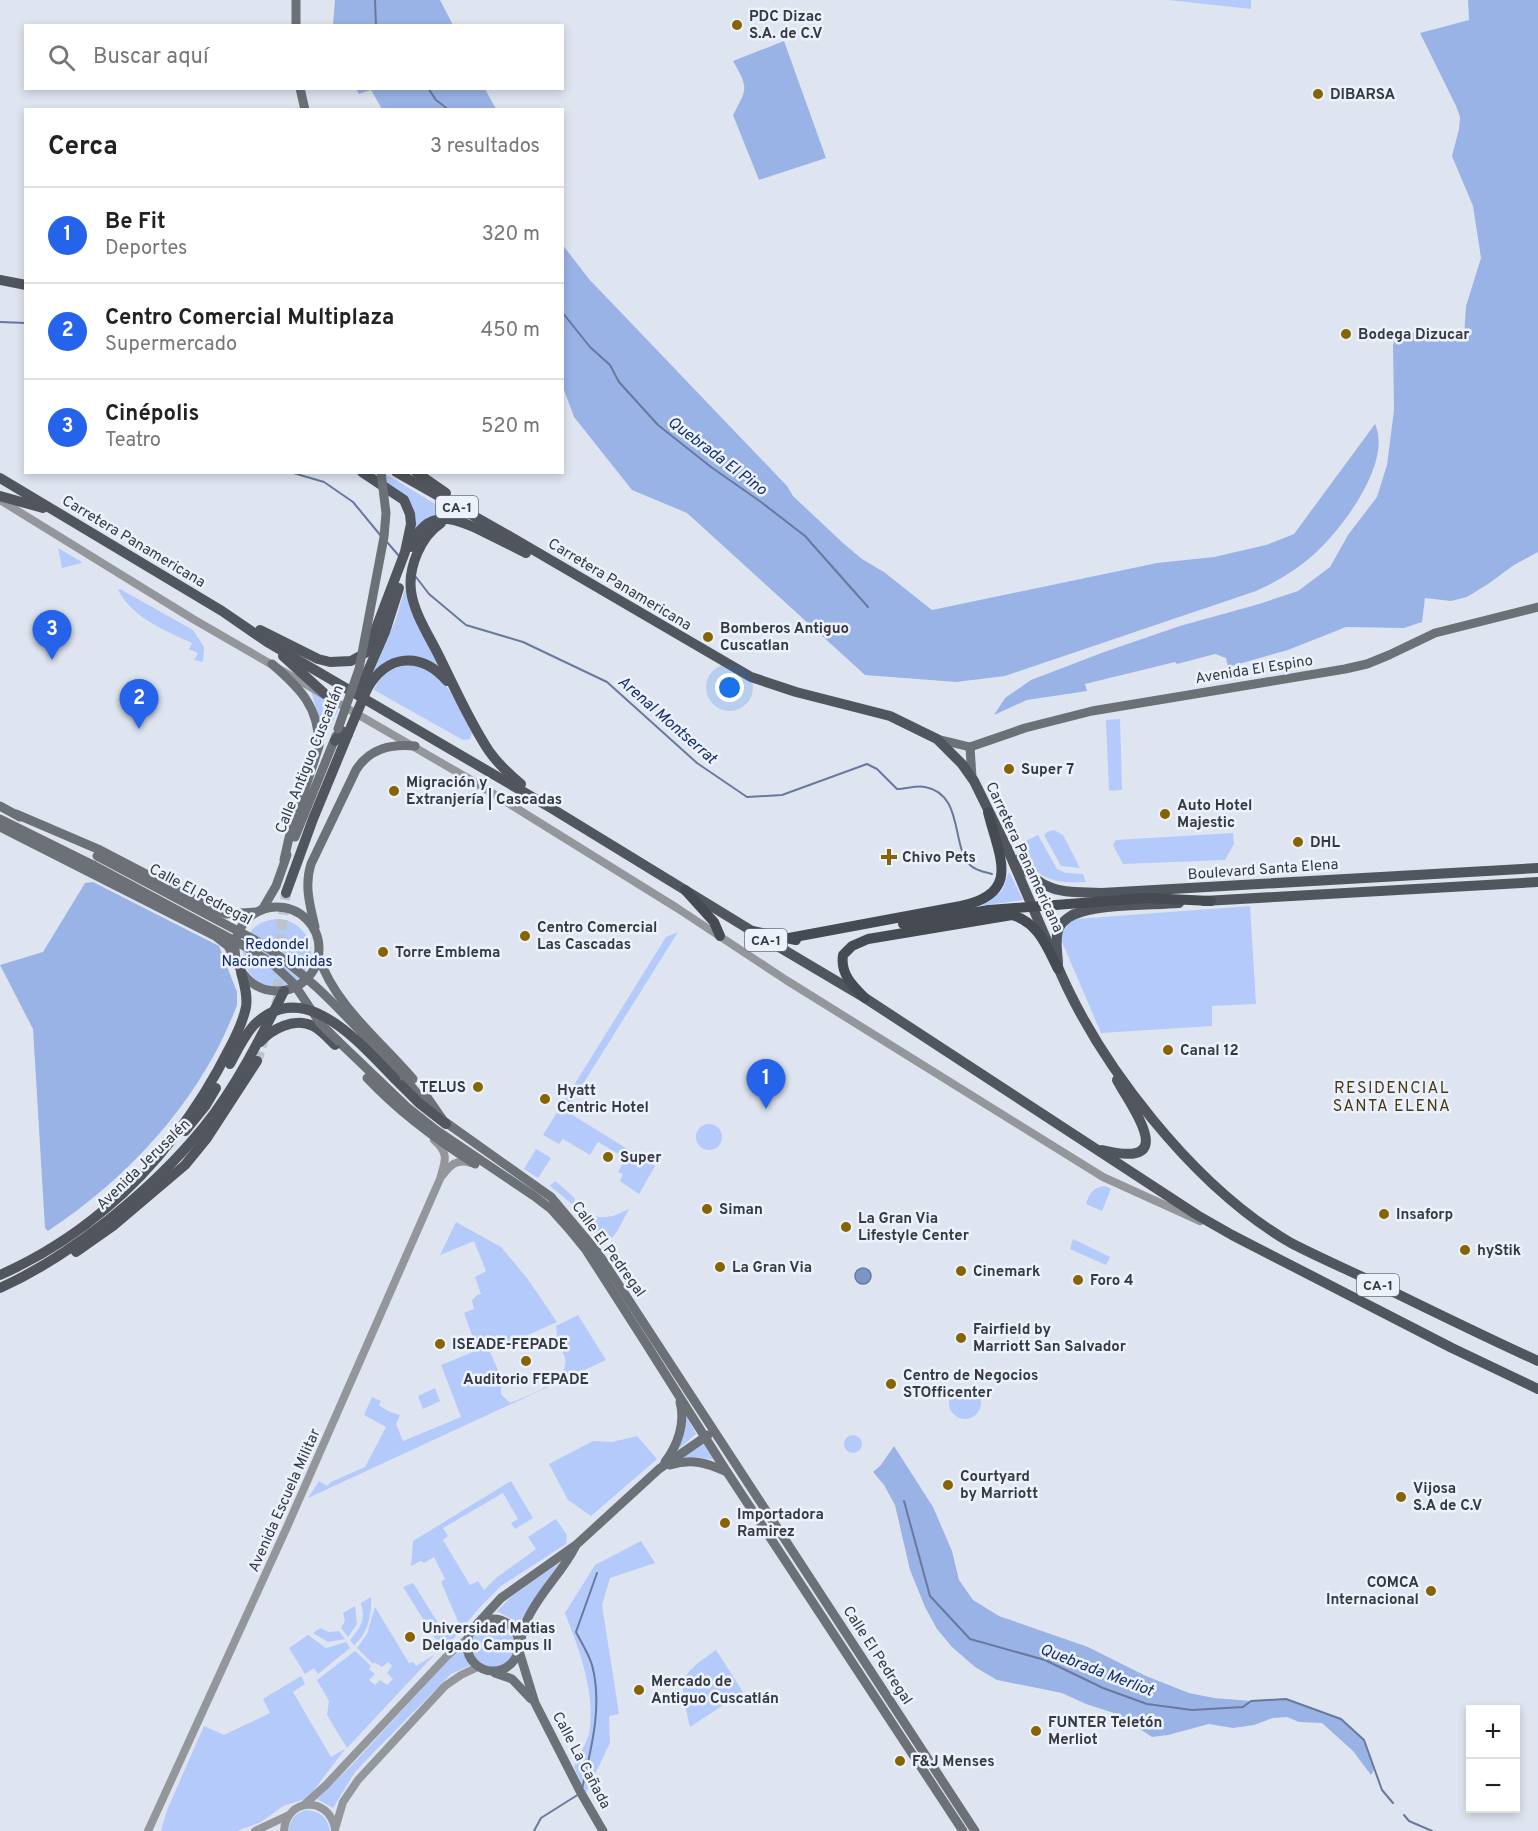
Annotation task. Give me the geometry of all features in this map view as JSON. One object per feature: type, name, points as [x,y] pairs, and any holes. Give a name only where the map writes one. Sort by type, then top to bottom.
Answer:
[{"type":"highway","points":[[789,938],[961,906],[985,898],[998,888],[1003,876],[988,812]]},
{"type":"highway","points":[[685,890],[714,922],[720,936]]},
{"type":"highway","points":[[752,932],[803,941],[989,910],[1147,898],[1211,901]]},
{"type":"highway","points":[[865,998],[843,971],[843,956],[852,946],[868,939],[1012,915],[1026,920],[1037,930],[1058,969]]},
{"type":"main road","points":[[296,0],[296,24]]},
{"type":"main road","points":[[300,90],[305,108]]},
{"type":"main road","points":[[0,280],[24,285]]},
{"type":"main road","points":[[222,611],[318,659],[342,663],[359,658],[367,652],[389,597],[410,556],[411,524],[407,506],[396,494],[365,474]]},
{"type":"main road","name":"Calle Antiguo Cuscatlán","points":[[343,732],[359,669],[384,537],[386,513],[381,474]]},
{"type":"main road","name":"Carretera Panamericana","points":[[400,474],[751,677],[796,692],[890,716],[937,739],[962,764],[974,782],[1007,848],[1058,969],[1104,1051],[1139,1101],[1189,1161],[1225,1196],[1292,1243],[1538,1361]]},
{"type":"main road","points":[[419,474],[518,541]]},
{"type":"main road","name":"Carretera Panamericana","points":[[0,478],[222,611],[267,642],[551,808],[752,932],[865,998],[1187,1209],[1232,1235],[1452,1348],[1538,1389]]},
{"type":"main road","points":[[0,498],[49,508]]},
{"type":"main road","points":[[286,893],[343,732],[364,688],[406,581],[414,540],[425,526],[437,519],[452,518],[462,521],[592,584]]},
{"type":"main road","points":[[406,581],[417,611],[457,693],[496,760],[511,776],[551,808]]},
{"type":"main road","name":"Avenida El Espino","points":[[970,747],[1025,728],[1092,711],[1367,664],[1435,633],[1538,607]]},
{"type":"main road","points":[[267,642],[325,694]]},
{"type":"main road","points":[[364,688],[386,668],[399,662],[413,660],[432,666],[457,693]]},
{"type":"main road","points":[[272,664],[302,693],[311,708],[319,734],[319,746],[284,860]]},
{"type":"main road","points":[[335,741],[343,732]]},
{"type":"main road","points":[[937,739],[970,747],[971,773],[974,782]]},
{"type":"main road","name":"Calle Antiguo Cuscatlán","points":[[260,911],[276,886],[284,860],[335,741]]},
{"type":"main road","points":[[0,827],[215,936],[228,946],[248,980],[260,988],[274,991],[289,989],[304,981],[312,973],[318,955],[306,885],[307,877],[356,770],[365,758],[382,748],[397,745],[415,746]]},
{"type":"main road","name":"Calle El Pedregal","points":[[0,806],[272,963],[294,984],[328,1032],[390,1092],[436,1130],[527,1191],[558,1216],[586,1250],[678,1391],[727,1472],[963,1831]]},
{"type":"main road","points":[[16,814],[100,850],[226,914],[278,908],[296,912],[310,925],[317,939]]},
{"type":"main road","name":"Calle El Pedregal","points":[[0,819],[95,861],[255,940],[274,952],[305,977],[399,1078]]},
{"type":"main road","name":"Boulevard Santa Elena","points":[[1007,848],[1040,884],[1076,893],[1535,870]]},
{"type":"main road","points":[[1526,883],[1535,870]]},
{"type":"main road","points":[[1467,886],[1515,880],[1535,870]]},
{"type":"main road","name":"Boulevard Santa Elena","points":[[1058,969],[1056,939],[1058,931],[1070,916],[1081,912],[1211,901],[1538,882]]},
{"type":"main road","points":[[239,968],[235,948],[238,933],[245,922],[260,911]]},
{"type":"main road","name":"Calle El Pedregal","points":[[318,955],[325,974],[344,1003],[414,1081],[446,1124],[550,1197],[604,1262],[975,1831]]},
{"type":"main road","name":"Avenida Jerusalén","points":[[0,1275],[63,1242],[104,1210],[146,1170],[198,1104],[233,1041],[243,1018],[247,998],[239,968]]},
{"type":"main road","points":[[289,989],[335,1045]]},
{"type":"main road","name":"Avenida Jerusalén","points":[[0,1288],[64,1253],[82,1240],[107,1221],[163,1170],[203,1128],[252,1060],[289,989]]},
{"type":"main road","points":[[146,1170],[197,1117],[246,1035],[262,1019],[281,1010],[313,1011],[338,1024],[399,1078],[419,1103],[446,1124]]},
{"type":"main road","points":[[252,1060],[269,1033],[290,1024],[310,1024],[320,1030],[387,1099],[421,1129],[508,1184],[527,1191]]},
{"type":"main road","points":[[1093,1148],[1119,1154],[1135,1154],[1143,1150],[1147,1142],[1144,1126],[1104,1051]]},
{"type":"main road","points":[[576,1545],[567,1562],[536,1603],[526,1622],[514,1661],[501,1670],[491,1672],[478,1667],[468,1655],[467,1639],[471,1630],[501,1598],[576,1545],[659,1469],[670,1456],[683,1411],[678,1391]]},
{"type":"main road","points":[[659,1469],[714,1430]]},
{"type":"main road","points":[[659,1469],[681,1461],[693,1461],[707,1463],[727,1472]]},
{"type":"main road","points":[[478,1623],[492,1619],[505,1622],[515,1632],[519,1648]]},
{"type":"main road","name":"Calle La Cañada","points":[[519,1648],[535,1703],[603,1831]]},
{"type":"main road","name":"Calle La Cañada","points":[[491,1672],[512,1679],[535,1703]]},
{"type":"street","name":"Carretera Panamericana","points":[[0,498],[107,567],[415,746],[1103,1177],[1232,1235]]},
{"type":"street","name":"Avenida Escuela Militar","points":[[148,1831],[292,1516],[440,1179],[446,1156],[445,1151],[421,1129]]},
{"type":"street","name":"Avenida Escuela Militar","points":[[440,1179],[450,1166],[460,1161],[476,1164]]},
{"type":"street","points":[[259,1829],[289,1815],[326,1785],[447,1656],[467,1639]]},
{"type":"street","points":[[335,1830],[343,1802],[358,1779],[445,1686],[478,1667]]},
{"type":"street","points":[[304,1805],[315,1805],[325,1810],[332,1819],[335,1830]]},
{"type":"street","points":[[284,1831],[289,1815]]},
{"type":"street","points":[[152,1819],[154,1831]]},
{"type":"street","points":[[259,1829],[273,1831]]},
{"type":"green space","points":[[1168,0],[1251,0],[1251,9]]},
{"type":"green space","points":[[372,474],[386,474],[445,510],[445,512],[429,517],[415,532],[413,515]]},
{"type":"green space","points":[[58,548],[82,562],[82,563],[62,568]]},
{"type":"green space","points":[[120,589],[193,630],[204,647],[203,662],[194,660],[198,653],[189,649],[192,643],[141,616],[124,600],[118,590]]},
{"type":"green space","points":[[405,589],[413,614],[441,666],[439,671],[416,658],[371,677],[395,622]]},
{"type":"green space","points":[[408,664],[431,671],[448,688],[472,733],[470,739],[463,740],[374,690],[387,673]]},
{"type":"green space","points":[[311,691],[339,708],[323,741],[319,718]]},
{"type":"green space","points":[[1120,719],[1122,790],[1109,791],[1106,720]]},
{"type":"green space","points":[[1054,830],[1063,835],[1080,868],[1061,866],[1044,835]]},
{"type":"green space","points":[[1233,833],[1234,844],[1225,860],[1123,864],[1113,845],[1116,840]]},
{"type":"green space","points":[[1038,835],[1057,869],[1066,873],[1083,874],[1086,882],[1053,880],[1037,872],[1018,845]]},
{"type":"green space","points":[[1009,872],[1023,900],[978,906],[1002,891]]},
{"type":"green space","points":[[1250,906],[1256,1004],[1212,1006],[1212,1026],[1101,1033],[1060,937],[1069,923],[1076,919]]},
{"type":"green space","name":"Redondel Naciones Unidas","points":[[277,919],[290,922],[301,929],[308,940],[311,953],[308,966],[301,977],[290,984],[277,987],[264,984],[253,977],[246,966],[243,953],[246,940],[253,929],[264,922]]},
{"type":"green space","points":[[678,932],[566,1111],[655,1166],[639,1194],[620,1181],[623,1174],[618,1172],[625,1158],[598,1142],[590,1155],[563,1139],[559,1144],[543,1135],[666,937]]},
{"type":"green space","points":[[709,1124],[718,1128],[722,1137],[718,1146],[709,1150],[700,1146],[696,1137],[700,1128]]},
{"type":"green space","points":[[536,1149],[551,1158],[538,1178],[524,1169]]},
{"type":"green space","points":[[555,1181],[575,1198],[573,1205],[550,1186]]},
{"type":"green space","points":[[1105,1186],[1111,1189],[1102,1211],[1086,1204],[1092,1192]]},
{"type":"green space","points":[[629,1209],[615,1235],[606,1240],[600,1238],[585,1220],[590,1215],[610,1216]]},
{"type":"green space","name":"ISEADE-FEPADE","points":[[456,1222],[501,1247],[527,1278],[557,1322],[490,1352],[501,1377],[501,1394],[510,1403],[546,1387],[561,1374],[565,1367],[565,1358],[558,1345],[556,1326],[578,1315],[606,1360],[308,1498],[319,1481],[327,1486],[365,1467],[386,1427],[364,1415],[372,1397],[381,1401],[379,1405],[388,1411],[400,1415],[396,1424],[403,1441],[461,1417],[441,1365],[473,1352],[473,1338],[464,1313],[474,1309],[472,1300],[481,1294],[475,1277],[486,1271],[474,1241],[440,1255]]},
{"type":"green space","points":[[1073,1239],[1110,1257],[1106,1265],[1070,1249]]},
{"type":"green space","points":[[965,1387],[976,1392],[981,1403],[976,1414],[965,1419],[954,1414],[949,1403],[954,1392]]},
{"type":"green space","points":[[435,1388],[440,1401],[423,1409],[418,1396]]},
{"type":"green space","points":[[686,1418],[696,1434],[676,1451]]},
{"type":"green space","points":[[849,1435],[857,1435],[862,1440],[860,1451],[849,1453],[844,1448],[844,1440]]},
{"type":"green space","points":[[637,1436],[657,1459],[591,1516],[568,1500],[549,1464],[593,1441],[612,1442]]},
{"type":"green space","points":[[703,1442],[715,1460],[698,1457],[680,1458]]},
{"type":"green space","name":"Universidad Matias Delgado Campus II","points":[[511,1481],[533,1518],[515,1529],[511,1523],[518,1519],[503,1493],[443,1528],[448,1536],[443,1540],[470,1585],[478,1581],[484,1590],[496,1578],[536,1549],[528,1537],[556,1519],[567,1535],[566,1544],[501,1586],[443,1651],[403,1587],[413,1583],[445,1634],[460,1626],[441,1582],[445,1579],[434,1557],[424,1563],[421,1561],[411,1566],[413,1541]]},
{"type":"green space","points":[[641,1541],[655,1563],[610,1578],[602,1605],[619,1714],[609,1716],[610,1743],[586,1793],[574,1767],[589,1733],[590,1698],[580,1655],[565,1613],[595,1565]]},
{"type":"green space","points":[[559,1563],[519,1623],[497,1611],[512,1596]]},
{"type":"green space","points":[[371,1597],[368,1623],[363,1635],[354,1645],[350,1640],[362,1623],[361,1603]]},
{"type":"green space","points":[[355,1606],[357,1624],[348,1637],[341,1628],[345,1621],[343,1613]]},
{"type":"green space","name":"Universidad Matias Delgado Campus II","points":[[375,1607],[409,1663],[413,1662],[416,1666],[434,1655],[347,1748],[327,1715],[329,1701],[317,1680],[355,1651],[371,1666],[369,1669],[375,1674],[369,1680],[375,1685],[380,1680],[387,1685],[393,1679],[387,1673],[392,1666],[388,1662],[382,1667],[374,1662],[373,1664],[357,1648],[367,1634]]},
{"type":"green space","points":[[493,1622],[509,1629],[516,1645],[509,1661],[493,1668],[477,1661],[470,1645],[477,1629]]},
{"type":"green space","points":[[320,1628],[329,1632],[339,1631],[345,1639],[328,1642],[313,1633]]},
{"type":"green space","points":[[308,1635],[326,1648],[346,1642],[350,1648],[318,1674],[314,1668],[305,1674],[289,1648]]},
{"type":"green space","points":[[462,1650],[471,1665],[451,1674],[374,1752],[355,1772],[333,1808],[317,1799],[353,1764],[450,1658]]},
{"type":"green space","points":[[716,1650],[743,1692],[690,1727],[684,1699],[684,1682],[693,1668]]},
{"type":"green space","points":[[301,1676],[305,1684],[293,1692],[331,1757],[345,1749],[308,1798],[283,1806],[261,1822],[237,1831],[161,1831],[167,1810],[204,1726],[224,1735],[270,1713],[263,1699]]},
{"type":"green space","points":[[307,1810],[323,1816],[330,1831],[288,1831],[294,1817]]},
{"type":"shaded area","points":[[335,0],[440,0],[452,24],[333,24]]},
{"type":"shaded area","points":[[1468,0],[1538,0],[1538,552],[1514,565],[1467,597],[1451,601],[1425,598],[1422,622],[1404,628],[1346,627],[1288,650],[1228,667],[1226,658],[1215,654],[1177,664],[1175,662],[1085,684],[1087,691],[1027,700],[994,715],[1005,698],[1031,680],[1180,626],[1298,591],[1330,567],[1348,535],[1377,497],[1387,465],[1394,410],[1393,345],[1399,332],[1464,337],[1466,306],[1481,258],[1473,206],[1452,156],[1460,117],[1420,33],[1469,20]]},
{"type":"shaded area","points":[[784,41],[826,158],[759,180],[733,115],[741,99],[744,83],[733,61]]},
{"type":"shaded area","points":[[357,90],[371,90],[359,94]]},
{"type":"shaded area","points":[[371,90],[486,90],[495,108],[381,108]]},
{"type":"shaded area","points":[[564,247],[589,279],[787,486],[793,496],[862,559],[884,572],[932,610],[1157,563],[1214,557],[1266,545],[1294,534],[1375,424],[1379,440],[1377,458],[1370,477],[1349,514],[1336,531],[1306,561],[1278,580],[1256,591],[1005,676],[956,682],[865,675],[687,513],[632,490],[574,417],[564,390]]},
{"type":"shaded area","points":[[93,882],[219,946],[237,992],[237,1005],[204,1072],[184,1103],[160,1132],[108,1186],[48,1231],[45,1228],[33,1029],[0,965],[43,952],[85,883]]},
{"type":"shaded area","points":[[860,1268],[866,1268],[871,1276],[869,1282],[860,1284],[855,1279],[855,1273]]},
{"type":"shaded area","points":[[894,1446],[933,1507],[952,1551],[959,1580],[973,1600],[999,1616],[1088,1647],[1146,1676],[1189,1693],[1251,1701],[1286,1699],[1341,1719],[1364,1740],[1374,1770],[1371,1775],[1353,1751],[1322,1723],[1299,1722],[1287,1717],[1273,1718],[1254,1725],[1233,1728],[1209,1724],[1152,1737],[1117,1714],[1062,1693],[997,1680],[975,1667],[952,1647],[937,1629],[925,1607],[910,1570],[895,1505],[884,1485],[873,1472],[881,1465]]},
{"type":"waterway","name":"Quebrada El Pino","points":[[375,0],[376,24]]},
{"type":"waterway","name":"Quebrada El Pino","points":[[429,90],[436,100],[446,108]]},
{"type":"waterway","name":"Quebrada El Pino","points":[[564,314],[590,347],[610,365],[619,382],[658,425],[805,536],[868,607]]},
{"type":"waterway","name":"Arenal Montserrat","points":[[0,322],[24,323]]},
{"type":"waterway","name":"Arenal Montserrat","points":[[297,474],[324,482],[353,502],[381,536]]},
{"type":"waterway","name":"Arenal Montserrat","points":[[387,542],[399,556]]},
{"type":"waterway","name":"Arenal Montserrat","points":[[416,577],[429,594],[466,625],[523,642],[607,682],[697,763],[747,797],[782,795],[867,764],[877,769],[897,789],[925,787],[937,792],[946,799],[951,810],[960,846],[970,865],[992,874]]},
{"type":"waterway","name":"Quebrada Merliot","points":[[904,1501],[930,1596],[970,1639],[1045,1660],[1103,1688],[1147,1704],[1192,1710],[1243,1707],[1251,1701],[1286,1699],[1341,1719],[1364,1740],[1382,1790],[1393,1803]]},
{"type":"waterway","points":[[582,1789],[594,1727],[596,1696],[592,1665],[576,1632],[597,1573]]},
{"type":"waterway","points":[[534,1831],[541,1818],[579,1794]]},
{"type":"waterway","name":"Quebrada Merliot","points":[[1404,1815],[1409,1821],[1432,1831]]},
{"type":"tunnel","points":[[276,1004],[278,957],[286,893]]},
{"type":"tunnel","points":[[257,1061],[266,1033]]},
{"type":"place","name":"PDC Dizac S.A. de C.V","points":[[737,25]]},
{"type":"place","name":"DIBARSA","points":[[1318,94]]},
{"type":"place","name":"Bodega Dizucar","points":[[1346,334]]},
{"type":"place","name":"Bomberos Antiguo Cuscatlan","points":[[708,637]]},
{"type":"place","name":"Cinépolis","points":[[52,660]]},
{"type":"place","name":"Centro Comercial Multiplaza","points":[[139,729]]},
{"type":"place","name":"Super 7","points":[[1009,769]]},
{"type":"place","name":"Migración y Extranjería | Cascadas","points":[[394,791]]},
{"type":"place","name":"Auto Hotel Majestic","points":[[1165,814]]},
{"type":"place","name":"DHL","points":[[1298,842]]},
{"type":"place","name":"Chivo Pets","points":[[889,857]]},
{"type":"place","name":"Centro Comercial Las Cascadas","points":[[525,936]]},
{"type":"place","name":"Torre Emblema","points":[[383,952]]},
{"type":"place","name":"Canal 12","points":[[1168,1050]]},
{"type":"place","name":"TELUS","points":[[478,1087]]},
{"type":"place","name":"Hyatt Centric Hotel","points":[[545,1099]]},
{"type":"place","name":"Be Fit","points":[[766,1109]]},
{"type":"place","name":"Super","points":[[608,1157]]},
{"type":"place","name":"Siman","points":[[707,1209]]},
{"type":"place","name":"Insaforp","points":[[1384,1214]]},
{"type":"place","name":"La Gran Via Lifestyle Center","points":[[846,1227]]},
{"type":"place","name":"hyStik","points":[[1465,1250]]},
{"type":"place","name":"La Gran Via","points":[[720,1267]]},
{"type":"place","name":"Cinemark","points":[[961,1271]]},
{"type":"place","name":"Foro 4","points":[[1078,1280]]},
{"type":"place","name":"Fairfield by Marriott San Salvador","points":[[961,1338]]},
{"type":"place","name":"ISEADE-FEPADE","points":[[440,1344]]},
{"type":"place","name":"Auditorio FEPADE","points":[[526,1361]]},
{"type":"place","name":"Centro de Negocios STOfficenter","points":[[891,1384]]},
{"type":"place","name":"Courtyard by Marriott","points":[[948,1485]]},
{"type":"place","name":"Vijosa S.A de C.V","points":[[1401,1497]]},
{"type":"place","name":"Importadora Ramirez","points":[[725,1523]]},
{"type":"place","name":"COMCA Internacional","points":[[1431,1591]]},
{"type":"place","name":"Universidad Matias Delgado Campus II","points":[[410,1637]]},
{"type":"place","name":"Mercado de Antiguo Cuscatlán","points":[[639,1690]]},
{"type":"place","name":"FUNTER Teletón Merliot","points":[[1036,1731]]},
{"type":"place","name":"F&J Menses","points":[[900,1761]]},
{"type":"district","name":"RESIDENCIAL SANTA ELENA","points":[[1392,1096]]}]
